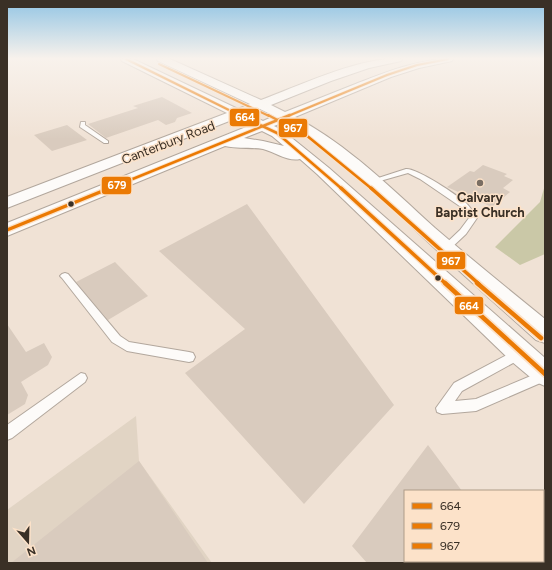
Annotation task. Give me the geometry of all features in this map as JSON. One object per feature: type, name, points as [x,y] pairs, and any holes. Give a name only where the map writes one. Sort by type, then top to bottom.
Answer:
[{"type":"main road","points":[[181,86],[277,133],[322,171],[545,374]]},
{"type":"main road","points":[[221,86],[285,116],[309,130],[373,181],[446,248],[545,333]]},
{"type":"main road","points":[[229,86],[253,92],[271,93],[296,91]]},
{"type":"main road","name":"Canterbury Road","points":[[7,203],[310,86]]},
{"type":"main road","name":"Canterbury Road","points":[[7,230],[362,86]]},
{"type":"main road","points":[[309,130],[312,119],[318,112],[358,87]]},
{"type":"main road","points":[[165,143],[194,124],[208,112],[209,106],[200,95]]},
{"type":"main road","points":[[216,144],[250,142],[267,145],[298,157],[322,171]]},
{"type":"main road","points":[[520,352],[545,353]]},
{"type":"lane","points":[[83,123],[82,126],[106,142]]},
{"type":"lane","points":[[373,181],[409,171],[423,177],[464,205],[473,218],[463,232],[446,248]]},
{"type":"lane","points":[[65,276],[116,339],[127,346],[189,357]]},
{"type":"lane","points":[[520,352],[458,387],[442,408],[476,405],[545,374]]},
{"type":"lane","points":[[7,433],[81,378]]},
{"type":"shaded area","points":[[545,185],[545,254],[520,265],[495,247],[540,202]]},
{"type":"shaded area","points":[[136,416],[139,461],[212,563],[7,563],[7,510]]},
{"type":"building","points":[[162,97],[192,113],[177,118],[175,122],[166,125],[158,120],[106,138],[88,124],[138,108],[133,106]]},
{"type":"building","points":[[67,125],[87,140],[52,151],[34,135]]},
{"type":"building","name":"Calvary Baptist Church","points":[[483,165],[507,174],[504,176],[513,180],[503,188],[510,192],[492,207],[447,187],[470,171],[474,172]]},
{"type":"building","points":[[247,204],[394,405],[304,504],[185,373],[245,329],[159,251]]},
{"type":"building","points":[[115,262],[148,296],[108,320],[76,282]]},
{"type":"building","points":[[7,324],[26,352],[44,343],[52,357],[48,365],[21,382],[28,395],[25,404],[7,415]]},
{"type":"building","points":[[428,445],[461,490],[404,490],[405,563],[367,563],[352,546]]},
{"type":"building","points":[[139,461],[208,563],[11,563]]},
{"type":"transit line","name":"664","points":[[180,86],[277,133],[323,171],[520,353],[545,374]]},
{"type":"transit line","name":"967","points":[[206,86],[259,110],[306,135],[369,186],[442,253],[541,338]]},
{"type":"transit line","name":"679","points":[[7,230],[361,86]]},
{"type":"place","name":"Calvary Baptist Church","points":[[480,183]]}]
